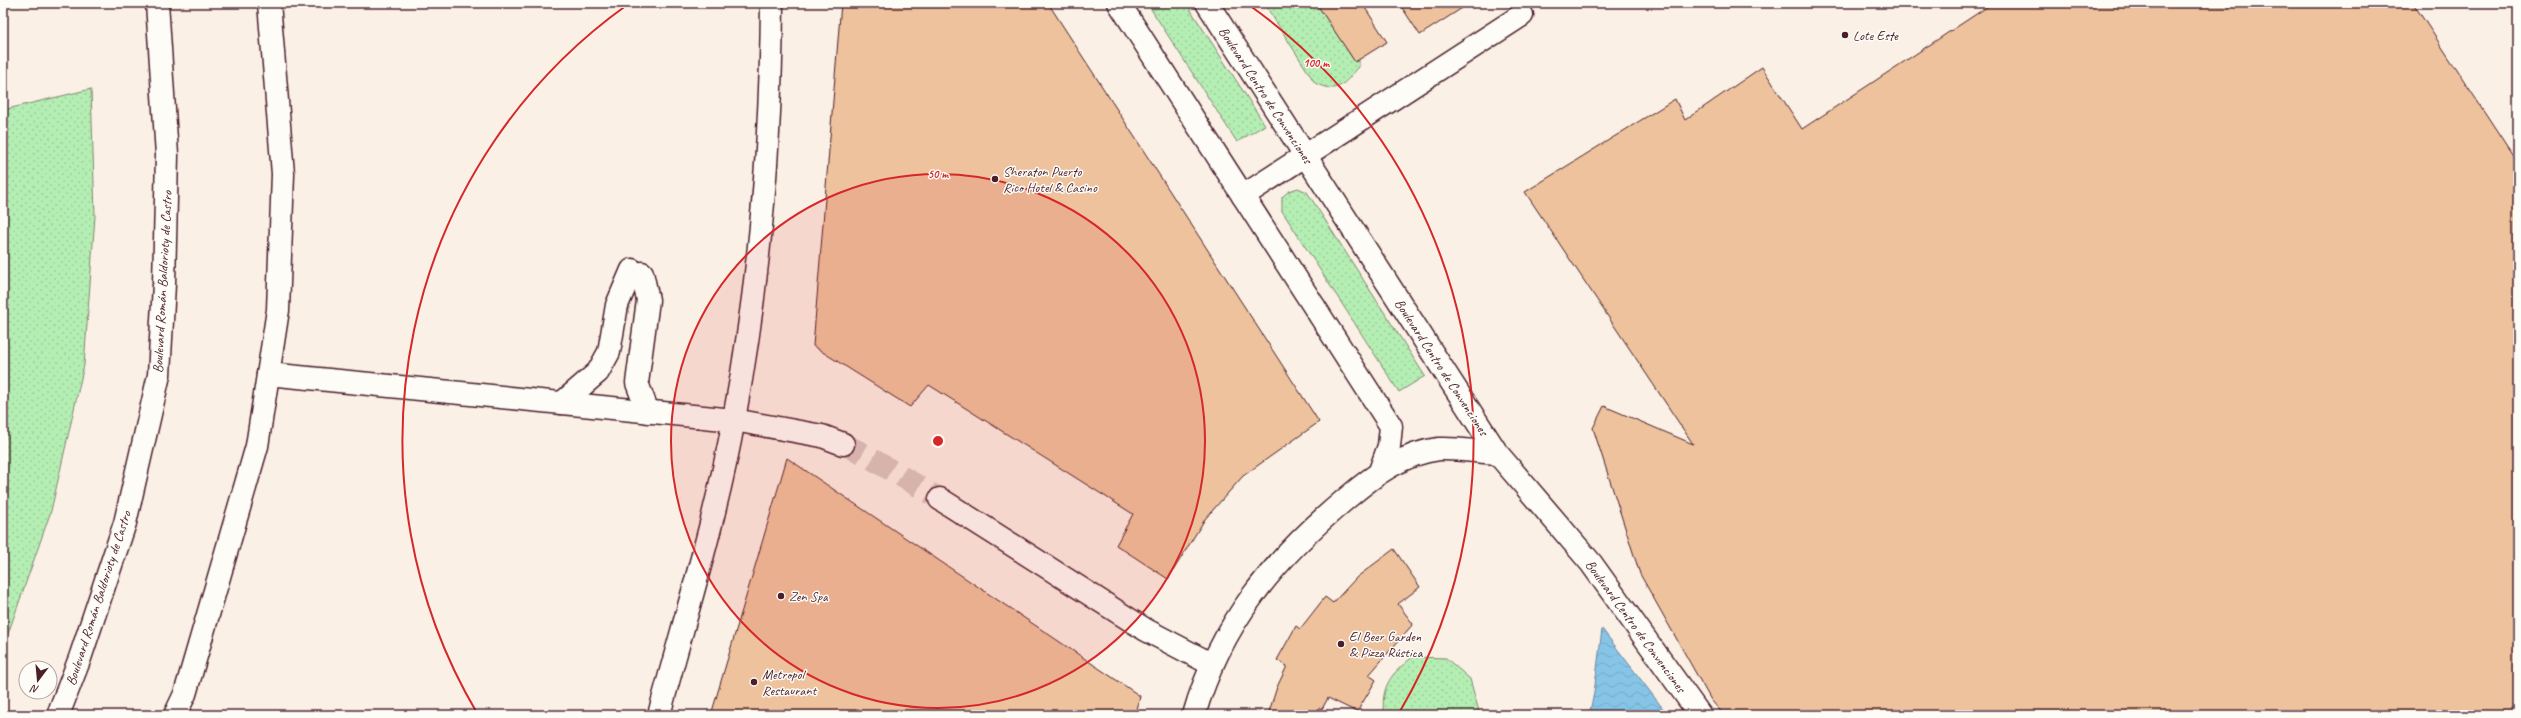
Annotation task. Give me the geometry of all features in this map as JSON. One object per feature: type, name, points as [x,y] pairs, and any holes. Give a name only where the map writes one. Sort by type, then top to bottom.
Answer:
[{"type":"street","name":"Boulevard Román Baldorioty de Castro","points":[[58,715],[80,658],[125,523],[159,375],[164,284],[167,155],[158,3]]},
{"type":"street","points":[[175,715],[184,694],[257,446],[278,310],[283,174],[269,3]]},
{"type":"street","points":[[659,715],[707,536],[734,420],[748,334],[763,214],[771,106],[772,3]]},
{"type":"street","points":[[1119,3],[1391,426],[1390,446],[1380,471]]},
{"type":"street","name":"Boulevard Centro de Convenciones","points":[[1207,3],[1497,453],[1591,563],[1700,715]]},
{"type":"street","points":[[1243,196],[1522,16]]},
{"type":"street","points":[[562,403],[598,372],[609,352],[617,306],[637,272],[648,300],[636,382],[648,412]]},
{"type":"street","points":[[268,374],[734,420],[822,436],[843,444]]},
{"type":"street","points":[[1194,715],[1211,664],[1228,632],[1256,590],[1293,546],[1380,471],[1416,456],[1439,450],[1497,453]]},
{"type":"street","points":[[940,499],[1146,630],[1211,664]]},
{"type":"path","points":[[12,715],[14,713],[19,715]]},
{"type":"green space","points":[[1147,3],[1186,3],[1265,125],[1237,142]]},
{"type":"green space","points":[[1264,3],[1325,3],[1359,56],[1359,67],[1344,83],[1335,88],[1330,88],[1315,83]]},
{"type":"green space","points":[[91,89],[95,216],[84,365],[51,511],[3,648],[3,110]]},
{"type":"green space","points":[[1298,188],[1307,192],[1425,376],[1399,392],[1282,211],[1282,197],[1289,191]]},
{"type":"green space","points":[[1413,657],[1446,658],[1470,679],[1480,715],[1384,715],[1384,696],[1389,682],[1393,675]]},
{"type":"water","points":[[1602,629],[1668,715],[1589,715],[1594,693]]},
{"type":"building","name":"Sheraton Puerto Rico Hotel & Casino","points":[[841,3],[1048,3],[1319,422],[1243,476],[1205,519],[1168,579],[1116,545],[1133,514],[929,385],[910,407],[813,346]]},
{"type":"building","points":[[1316,3],[1362,3],[1387,42],[1355,62]]},
{"type":"building","points":[[1399,3],[1470,3],[1420,35]]},
{"type":"building","points":[[1993,3],[2413,3],[2518,163],[2518,715],[1724,715],[1711,700],[1640,574],[1593,428],[1604,406],[1693,444],[1525,192],[1675,99],[1685,120],[1762,67],[1802,129]]},
{"type":"building","points":[[787,458],[1140,696],[1136,715],[711,715]]},
{"type":"building","name":"El Beer Garden & Pizza Rústica","points":[[1394,549],[1420,587],[1398,604],[1413,624],[1369,675],[1376,680],[1357,712],[1328,698],[1322,709],[1319,708],[1316,715],[1268,715],[1277,687],[1287,666],[1277,660],[1296,626],[1300,629],[1325,597],[1333,603],[1357,577]]},
{"type":"tunnel","points":[[843,444],[860,452],[940,499]]},
{"type":"place","name":"Lote Este","points":[[1845,35]]},
{"type":"place","name":"Sheraton Puerto Rico Hotel & Casino","points":[[995,179]]},
{"type":"place","name":"Zen Spa","points":[[781,596]]},
{"type":"place","name":"El Beer Garden & Pizza Rústica","points":[[1341,644]]},
{"type":"place","name":"Metropol Restaurant","points":[[754,682]]}]
